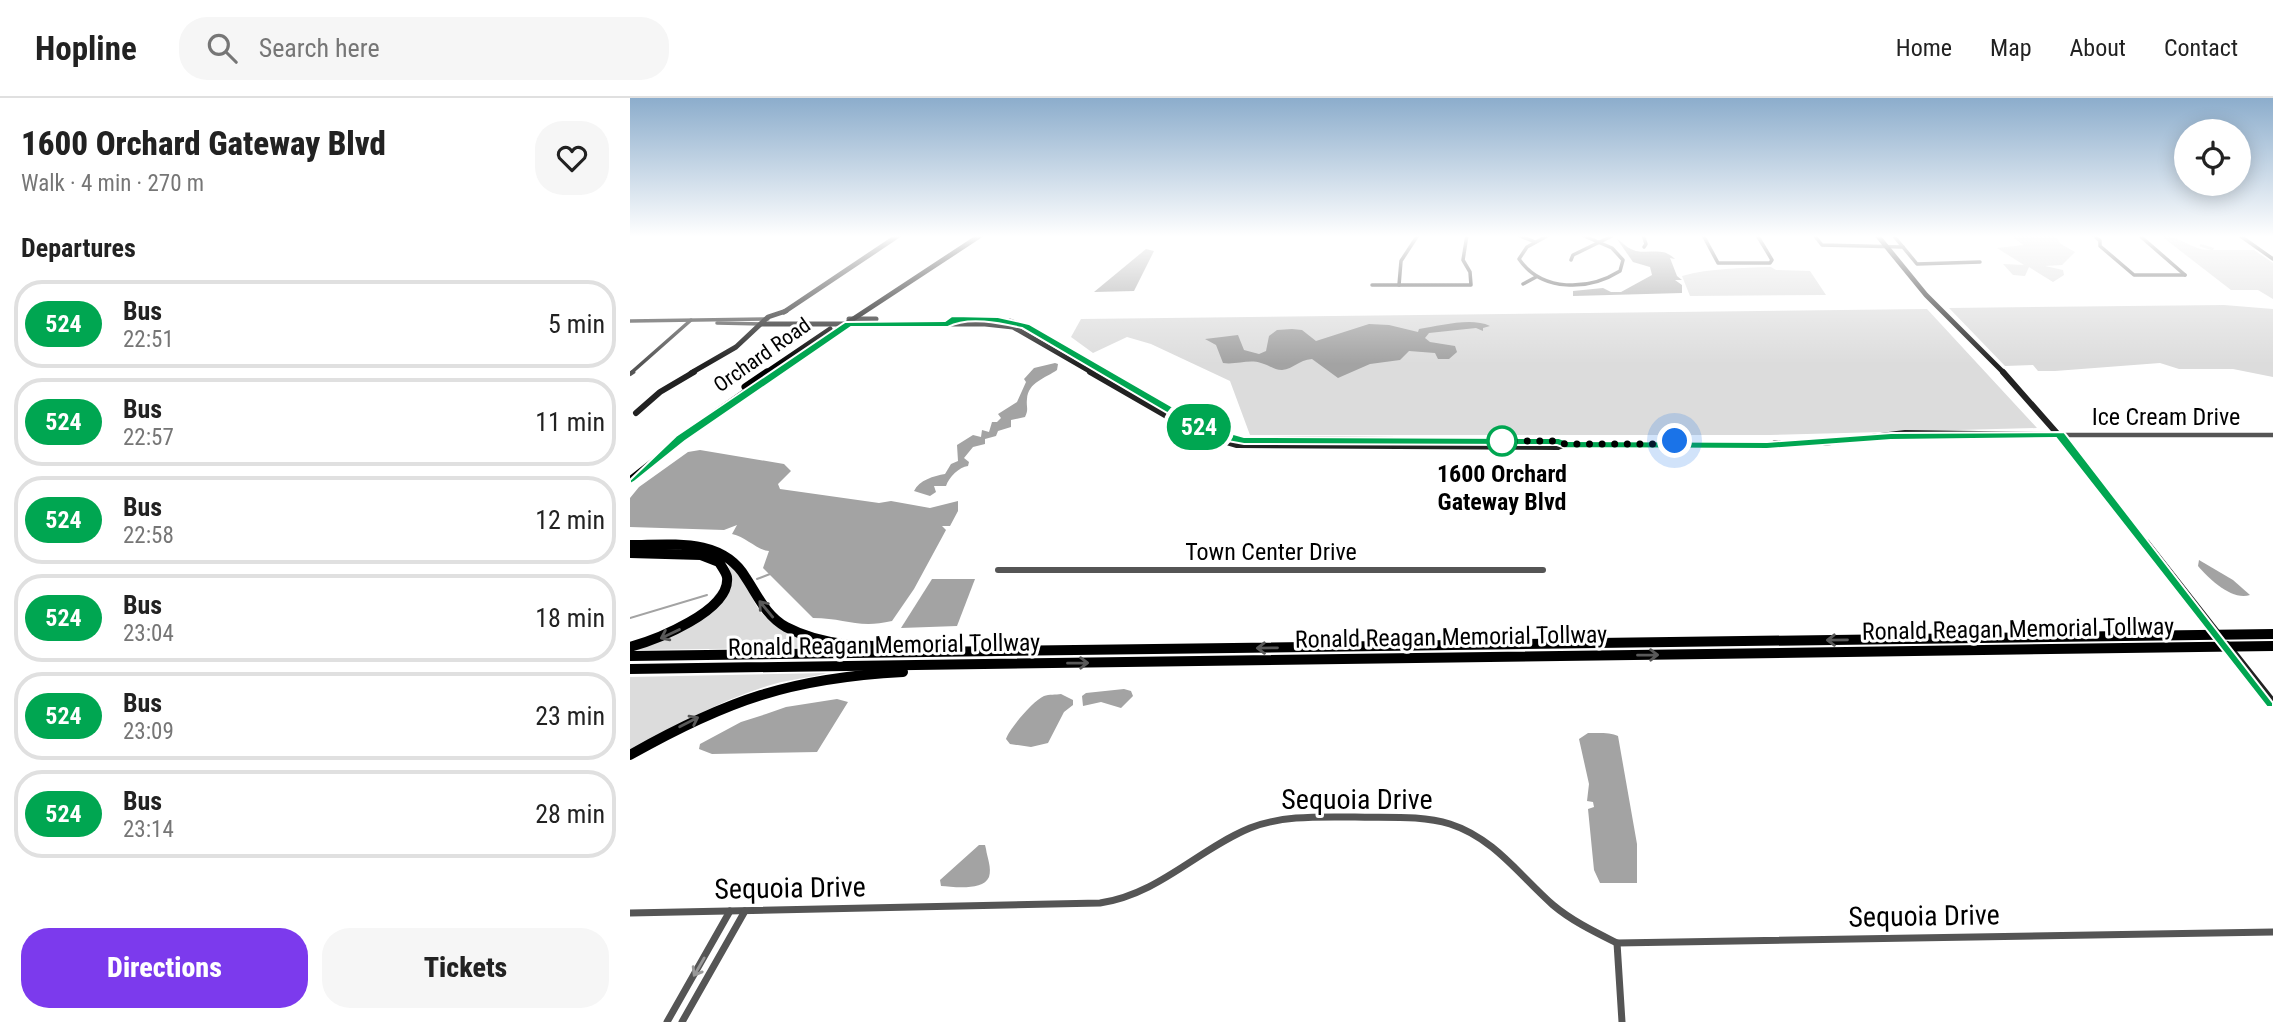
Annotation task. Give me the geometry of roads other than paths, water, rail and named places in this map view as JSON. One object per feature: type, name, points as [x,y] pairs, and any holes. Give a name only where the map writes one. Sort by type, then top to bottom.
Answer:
[{"type":"highway","points":[[630,545],[703,547],[721,551],[739,564],[766,611],[785,626],[808,636],[846,643],[955,647],[971,652]]},
{"type":"highway","points":[[630,553],[701,555],[719,562],[726,576],[715,601],[694,620],[661,638],[630,647]]},
{"type":"highway","name":"Ronald Reagan Memorial Tollway","points":[[630,656],[2273,634]]},
{"type":"highway","name":"Ronald Reagan Memorial Tollway","points":[[630,669],[2273,646]]},
{"type":"highway","points":[[630,755],[706,713],[785,685],[859,673],[944,671],[985,664]]},
{"type":"main road","name":"Orchard Road","points":[[630,480],[680,439],[910,278]]},
{"type":"main road","name":"Orchard Road","points":[[680,439],[685,432],[753,381],[839,324],[856,319],[917,278]]},
{"type":"street","points":[[636,414],[660,392],[736,348],[765,322],[786,312],[836,278]]},
{"type":"street","points":[[1399,285],[1400,278]]},
{"type":"street","points":[[1372,285],[1471,285],[1470,278]]},
{"type":"street","points":[[1523,284],[1534,278]]},
{"type":"street","points":[[1541,278],[1574,285],[1597,283],[1608,278]]},
{"type":"street","points":[[1912,278],[2060,435],[2273,703]]},
{"type":"street","points":[[856,319],[987,319],[1018,323],[1202,429],[1230,439],[1559,441],[1565,444]]},
{"type":"street","points":[[630,323],[847,321],[1013,327],[1196,433],[1229,444],[1253,447],[1558,447],[1565,444],[1742,446],[1823,443],[1891,436],[2060,435]]},
{"type":"street","points":[[630,374],[689,322]]},
{"type":"street","points":[[765,322],[839,324]]},
{"type":"street","name":"Ice Cream Drive","points":[[2060,435],[2273,435]]},
{"type":"street","name":"Town Center Drive","points":[[999,570],[1543,570]]},
{"type":"street","name":"Sequoia Drive","points":[[630,913],[1106,903],[1145,891],[1232,836],[1256,825],[1298,818],[1430,818],[1450,822],[1493,845],[1553,904],[1584,927],[1617,943],[2273,932]]},
{"type":"street","points":[[667,1022],[730,911]]},
{"type":"street","points":[[682,1022],[745,911]]},
{"type":"street","points":[[1617,943],[1622,1022]]},
{"type":"waterway","points":[[757,579],[770,574]]},
{"type":"waterway","points":[[630,618],[707,595]]},
{"type":"place","name":"1600 Orchard Gateway Blvd","points":[[1502,441]]}]
